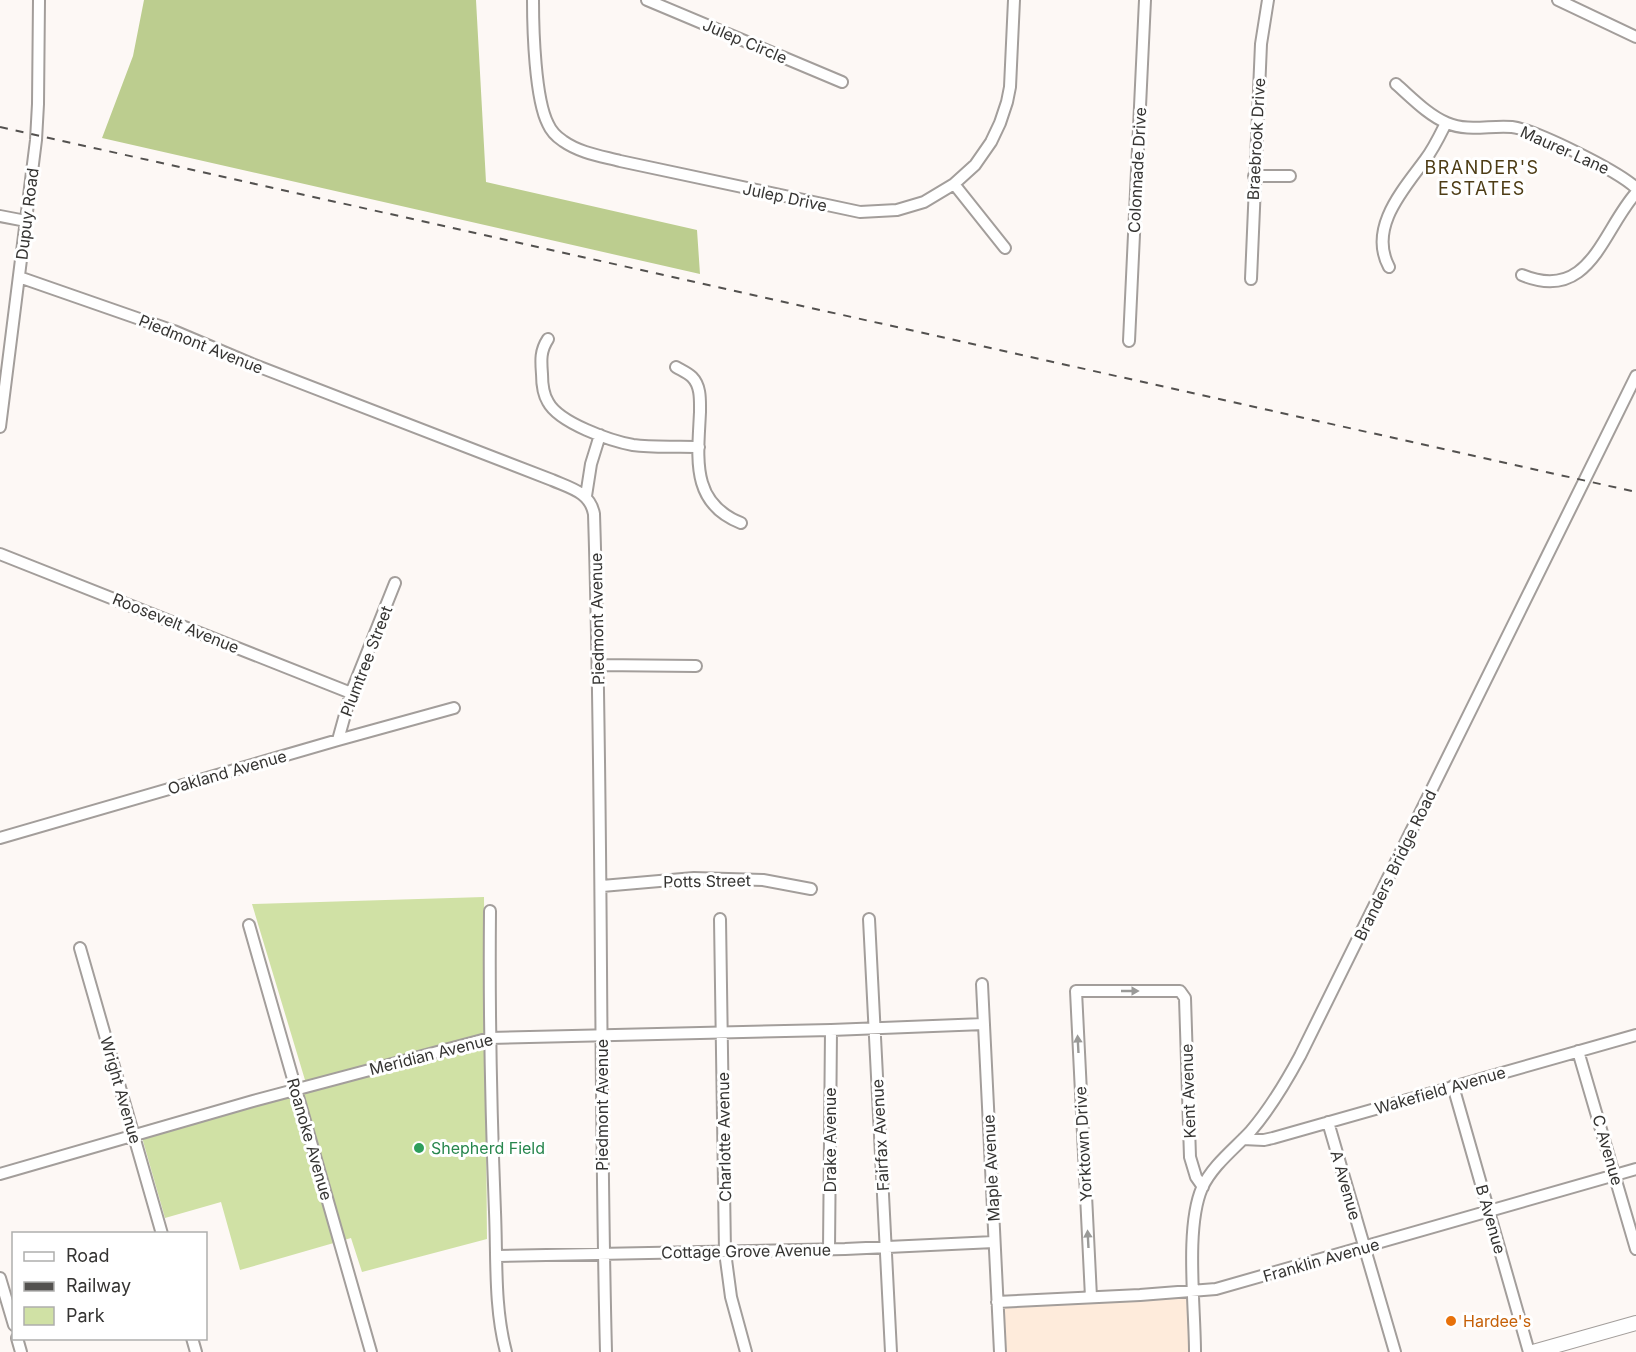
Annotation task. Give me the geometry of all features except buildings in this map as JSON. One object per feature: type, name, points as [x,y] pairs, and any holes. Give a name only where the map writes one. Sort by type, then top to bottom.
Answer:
[{"type":"main road","points":[[1531,1352],[1636,1323]]},
{"type":"street","name":"Dupuy Road","points":[[0,427],[38,104],[39,0]]},
{"type":"street","name":"Julep Drive","points":[[533,0],[539,94],[543,115],[553,132],[572,147],[641,166],[860,212],[882,212],[912,206],[938,195],[954,184],[983,154],[1000,123],[1008,102],[1014,0]]},
{"type":"street","name":"Julep Circle","points":[[647,0],[842,82]]},
{"type":"street","name":"Colonnade Drive","points":[[1129,341],[1145,0]]},
{"type":"street","name":"Braebrook Drive","points":[[1251,279],[1261,45],[1268,0]]},
{"type":"street","points":[[1558,0],[1636,37]]},
{"type":"street","name":"Maurer Lane","points":[[1396,84],[1436,118],[1446,123],[1469,128],[1505,127],[1525,130],[1614,172],[1636,188]]},
{"type":"street","points":[[1389,267],[1381,246],[1383,230],[1399,196],[1434,147],[1446,123]]},
{"type":"street","points":[[1254,176],[1290,176]]},
{"type":"street","points":[[954,184],[1005,248]]},
{"type":"street","points":[[1522,275],[1540,280],[1551,280],[1564,278],[1583,269],[1597,255],[1625,206],[1636,193]]},
{"type":"street","points":[[0,216],[26,221]]},
{"type":"street","name":"Piedmont Avenue","points":[[19,277],[174,331],[252,364],[552,480],[586,496],[593,507],[602,886],[603,1254],[606,1352]]},
{"type":"street","points":[[548,339],[543,346],[541,356],[542,383],[548,403],[565,419],[600,435],[636,446],[699,447]]},
{"type":"street","points":[[676,367],[692,377],[700,395],[699,447],[703,488],[707,497],[723,514],[741,523]]},
{"type":"street","name":"Branders Bridge Road","points":[[1195,1352],[1195,1220],[1203,1187],[1214,1170],[1266,1111],[1287,1080],[1636,376]]},
{"type":"street","points":[[586,496],[591,464],[600,435]]},
{"type":"street","name":"Roosevelt Avenue","points":[[0,554],[351,693]]},
{"type":"street","name":"Plumtree Street","points":[[338,740],[351,693],[395,583]]},
{"type":"street","points":[[598,665],[696,666]]},
{"type":"street","name":"Oakland Avenue","points":[[0,838],[454,708]]},
{"type":"street","name":"Potts Street","points":[[602,886],[694,878],[763,880],[811,889]]},
{"type":"street","points":[[490,911],[490,1038],[499,1323],[506,1352]]},
{"type":"street","name":"Fairfax Avenue","points":[[869,918],[891,1352]]},
{"type":"street","name":"Charlotte Avenue","points":[[720,919],[725,1252],[731,1297],[746,1352]]},
{"type":"street","name":"Roanoke Avenue","points":[[249,925],[371,1352]]},
{"type":"street","name":"Wright Avenue","points":[[80,948],[162,1232]]},
{"type":"street","name":"Maple Avenue","points":[[982,984],[1000,1352]]},
{"type":"street","name":"Yorktown Drive","points":[[1091,1297],[1076,991],[1180,991],[1183,993]]},
{"type":"street","name":"Kent Avenue","points":[[1183,993],[1190,1157],[1196,1177],[1203,1187]]},
{"type":"street","name":"Meridian Avenue","points":[[0,1174],[490,1038],[984,1024]]},
{"type":"street","name":"Drake Avenue","points":[[829,1249],[831,1030]]},
{"type":"street","name":"Wakefield Avenue","points":[[1243,1139],[1264,1140],[1636,1035]]},
{"type":"street","name":"C Avenue","points":[[1578,1051],[1636,1249]]},
{"type":"street","name":"B Avenue","points":[[1453,1086],[1531,1352]]},
{"type":"street","name":"A Avenue","points":[[1328,1122],[1395,1352]]},
{"type":"street","name":"Franklin Avenue","points":[[997,1302],[1194,1292],[1228,1286],[1636,1169]]},
{"type":"street","name":"Cottage Grove Avenue","points":[[497,1256],[725,1252],[994,1242]]},
{"type":"street","points":[[0,1278],[12,1318]]},
{"type":"shaded area","points":[[1190,1297],[1188,1352],[1006,1352],[1004,1306]]},
{"type":"green space","points":[[144,0],[476,0],[486,182],[697,230],[700,274],[102,138],[133,56]]},
{"type":"green space","points":[[484,897],[487,1239],[362,1272],[351,1238],[240,1270],[221,1202],[165,1218],[139,1127],[305,1080],[252,904]]},
{"type":"railway","points":[[0,127],[1636,492]]},
{"type":"place","name":"Shepherd Field","points":[[419,1148]]},
{"type":"place","name":"Hardee's","points":[[1451,1321]]},
{"type":"district","name":"BRANDER'S ESTATES","points":[[1482,178]]}]
